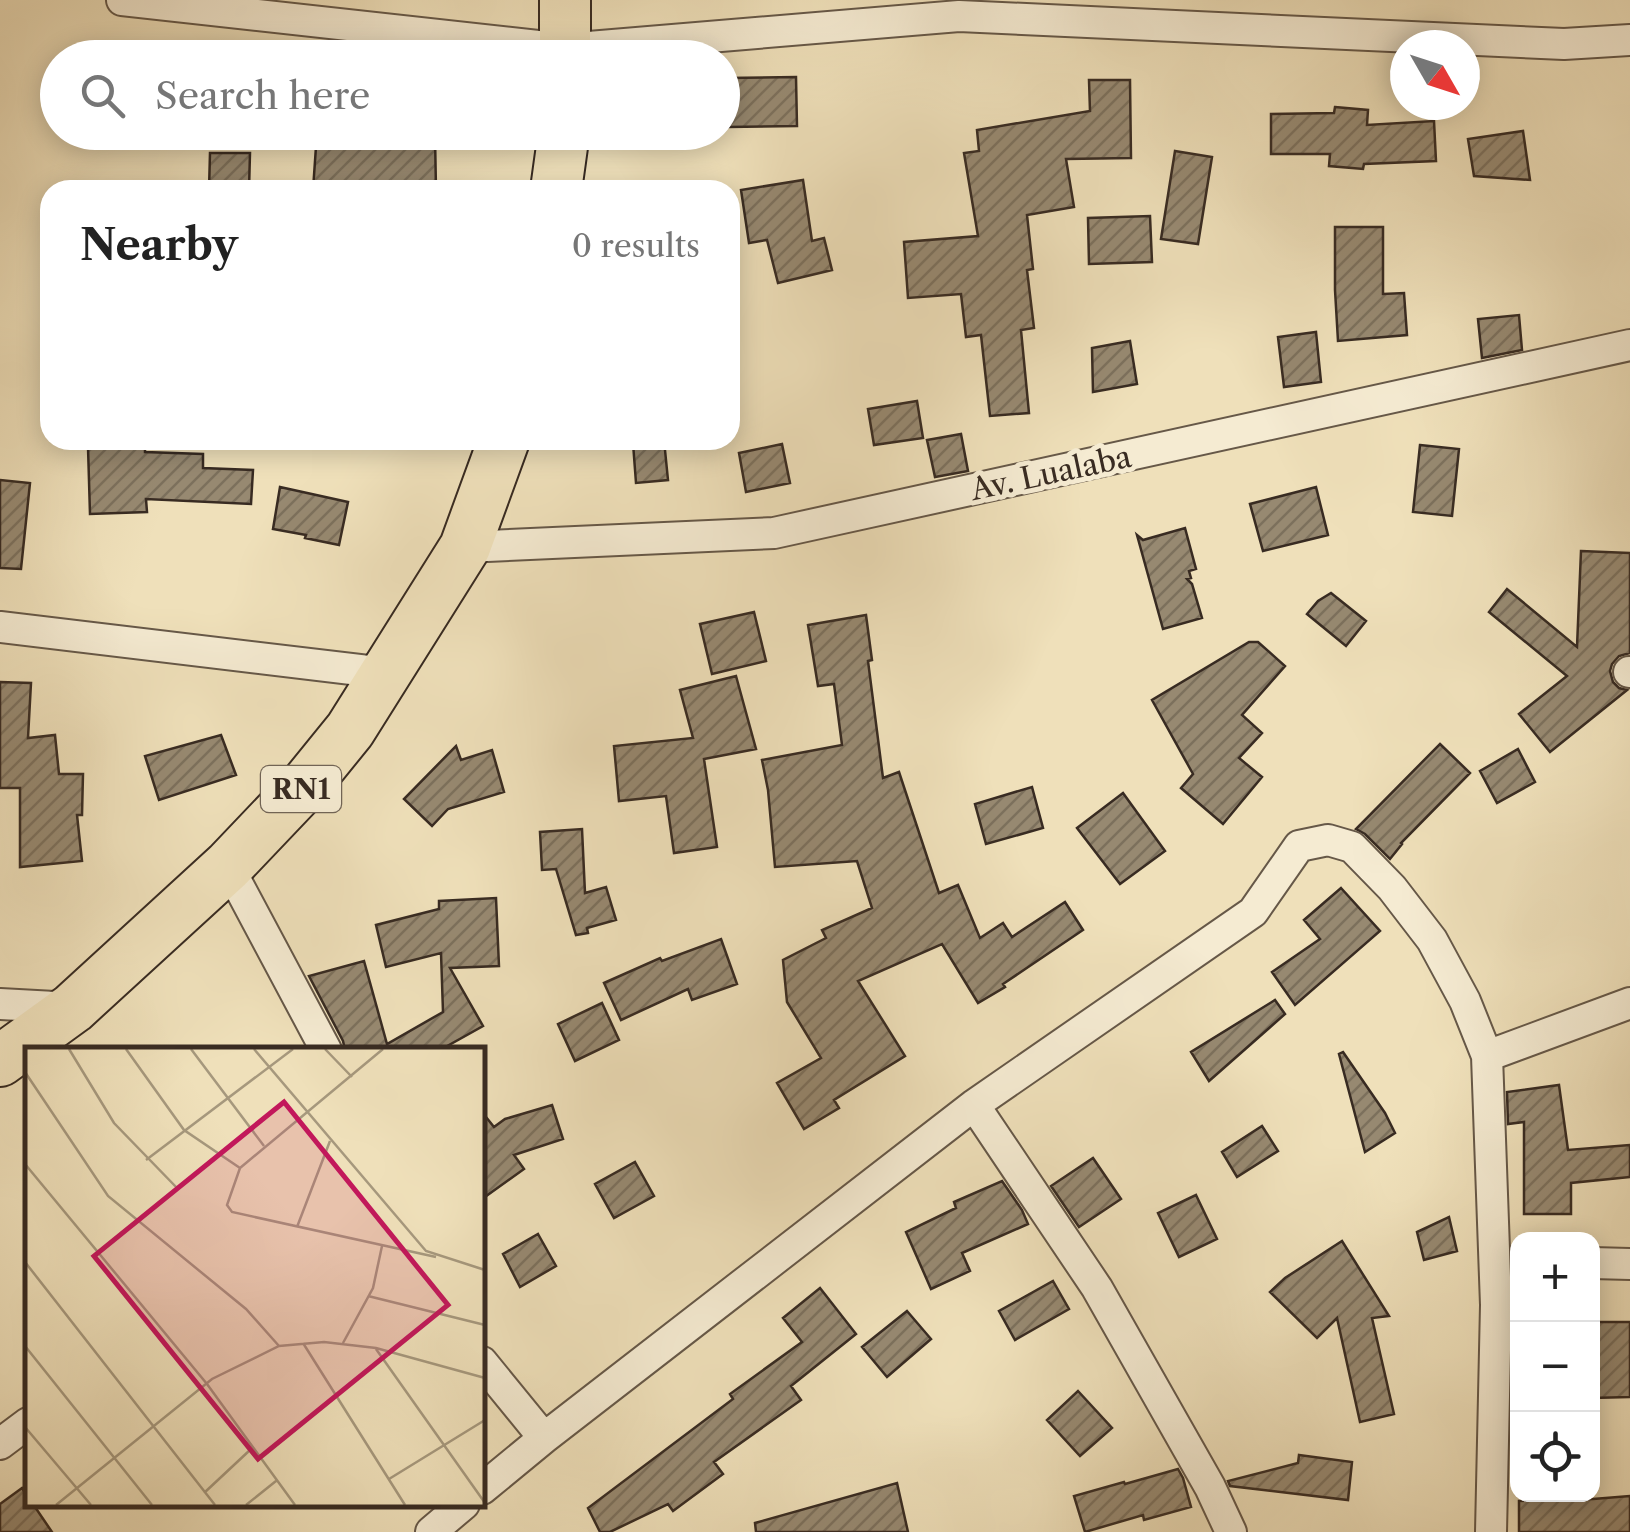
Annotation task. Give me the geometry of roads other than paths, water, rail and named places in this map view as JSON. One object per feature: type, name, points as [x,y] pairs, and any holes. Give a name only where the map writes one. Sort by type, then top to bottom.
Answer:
[{"type":"highway","points":[[564,0],[565,40]]},
{"type":"highway","points":[[557,180],[562,150]]},
{"type":"highway","name":"RN1","points":[[0,1060],[73,1008],[228,866],[307,783],[350,730],[466,547],[500,450]]},
{"type":"street","points":[[122,0],[456,40]]},
{"type":"street","points":[[703,40],[959,16],[1564,44],[1630,40]]},
{"type":"street","name":"Av. Lualaba","points":[[466,547],[774,533],[1630,345]]},
{"type":"street","points":[[0,627],[386,673]]},
{"type":"street","points":[[485,1487],[974,1105],[1253,912],[1299,846],[1328,840],[1352,847],[1392,888],[1432,940],[1465,1001],[1487,1056],[1506,1262],[1496,1324],[1491,1532]]},
{"type":"street","points":[[228,866],[324,1047]]},
{"type":"street","points":[[0,1004],[73,1008]]},
{"type":"street","points":[[1487,1056],[1630,1004]]},
{"type":"street","points":[[974,1105],[1097,1288],[1210,1486],[1231,1532]]},
{"type":"street","points":[[1600,1263],[1630,1264]]},
{"type":"street","points":[[485,1366],[544,1438]]},
{"type":"street","points":[[0,1444],[25,1425]]},
{"type":"street","points":[[432,1532],[461,1507]]}]
